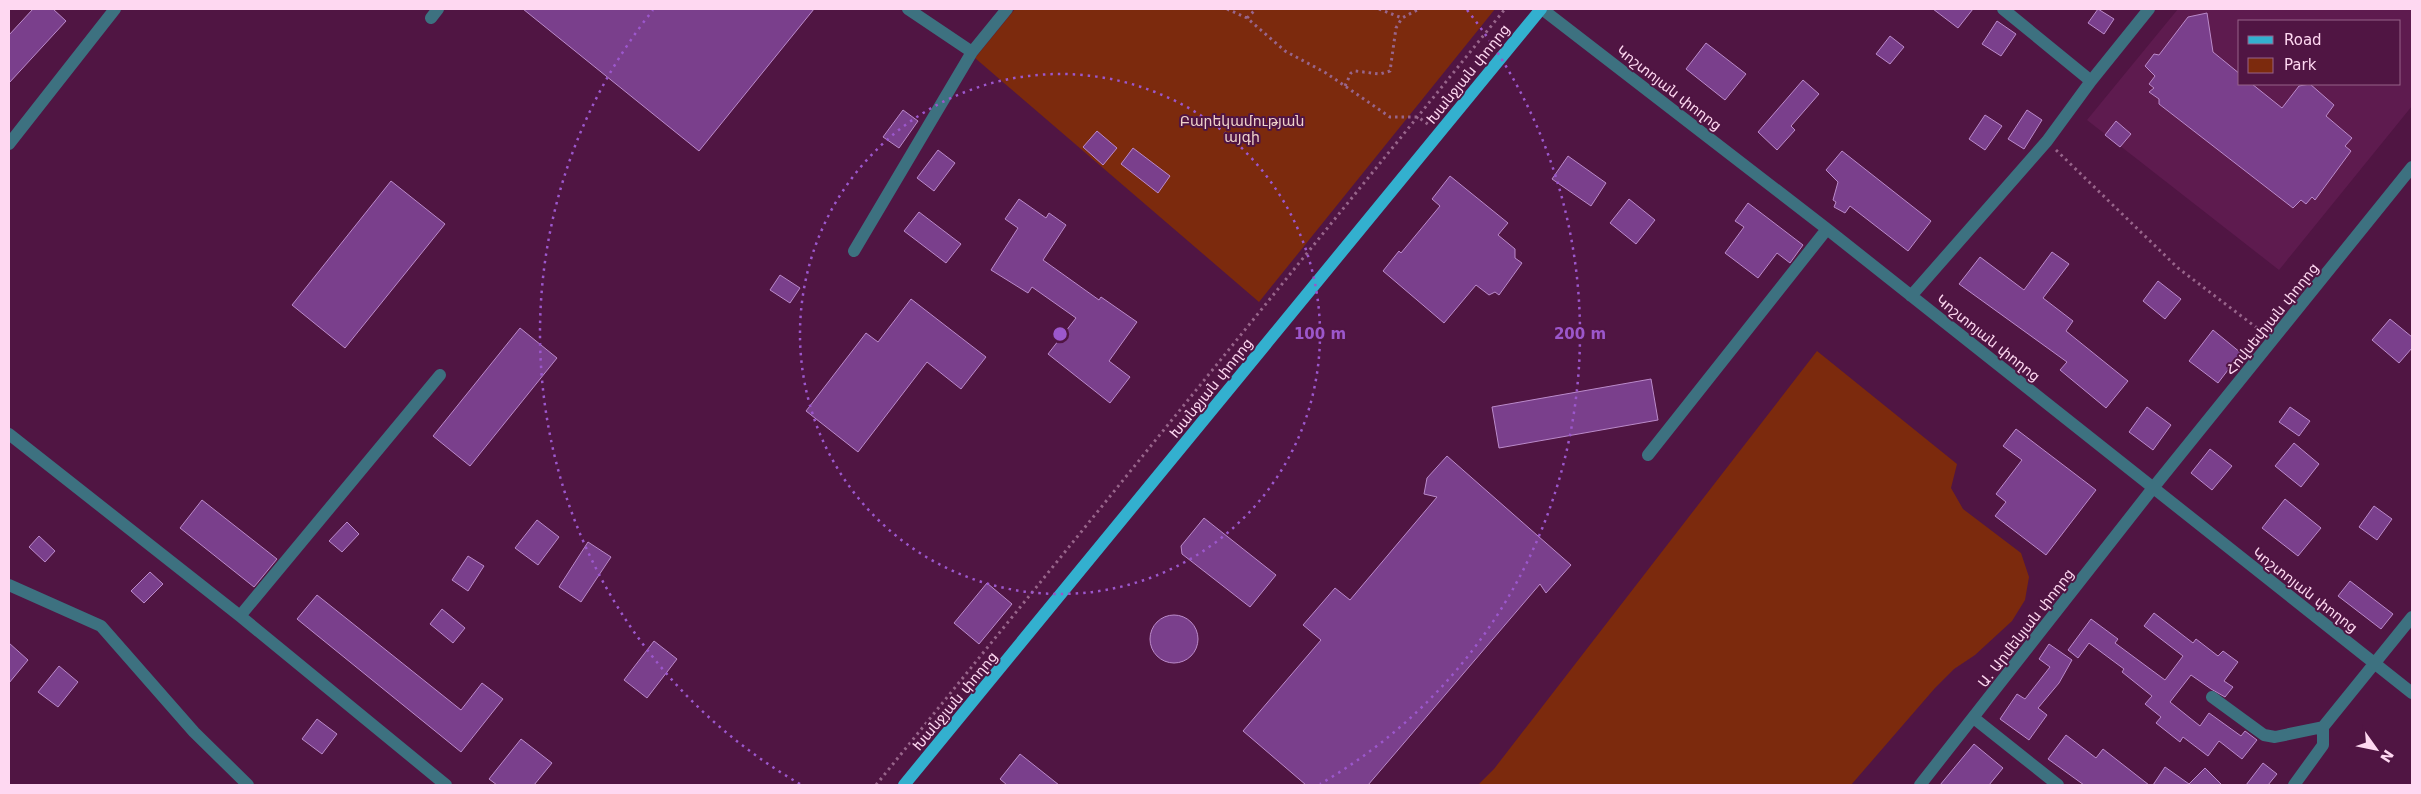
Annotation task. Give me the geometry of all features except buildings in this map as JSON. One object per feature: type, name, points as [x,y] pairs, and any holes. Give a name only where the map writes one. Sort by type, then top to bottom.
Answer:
[{"type":"main road","name":"Խանջյան փողոց","points":[[904,785],[1542,9]]},
{"type":"street","points":[[9,144],[115,9]]},
{"type":"street","points":[[908,9],[972,52]]},
{"type":"street","points":[[854,251],[972,52],[1007,9]]},
{"type":"street","name":"Կոշտոյան փողոց","points":[[1542,9],[1827,228],[2412,693]]},
{"type":"street","points":[[2003,9],[2091,81]]},
{"type":"street","points":[[1911,296],[2047,141],[2091,81],[2149,9]]},
{"type":"street","name":"Հովսեփյան փողոց","points":[[2153,488],[2412,167]]},
{"type":"street","points":[[1648,455],[1827,228]]},
{"type":"street","points":[[240,616],[440,374]]},
{"type":"street","points":[[9,434],[240,616],[446,785]]},
{"type":"street","name":"Ա. Արմենյան փողոց","points":[[1920,785],[2153,488]]},
{"type":"street","points":[[9,585],[101,626],[194,732],[248,785]]},
{"type":"street","points":[[2294,785],[2323,745],[2324,727],[2412,618]]},
{"type":"street","points":[[2212,697],[2264,736],[2275,737],[2324,727]]},
{"type":"street","points":[[1974,718],[2058,785]]},
{"type":"path","points":[[1227,9],[1248,17],[1285,51],[1344,86],[1390,117],[1418,117],[1440,132]]},
{"type":"path","points":[[1248,9],[1248,17]]},
{"type":"path","points":[[1248,17],[1256,9]]},
{"type":"path","points":[[1379,9],[1402,18]]},
{"type":"path","points":[[1344,86],[1351,73],[1355,71],[1380,74],[1390,71],[1396,28],[1402,18],[1419,9]]},
{"type":"path","points":[[876,785],[1505,9]]},
{"type":"path","points":[[2047,141],[2178,268],[2273,341]]},
{"type":"shaded area","points":[[2178,9],[2412,9],[2412,106],[2279,270],[2087,120]]},
{"type":"green space","name":"Բարեկամության այգի","points":[[1015,9],[1495,9],[1259,302],[975,58]]},
{"type":"green space","points":[[1817,351],[1957,464],[1951,488],[1963,509],[2021,553],[2029,577],[2025,600],[2012,621],[1975,655],[1954,669],[1935,688],[1851,785],[1478,785],[1494,769]]}]
